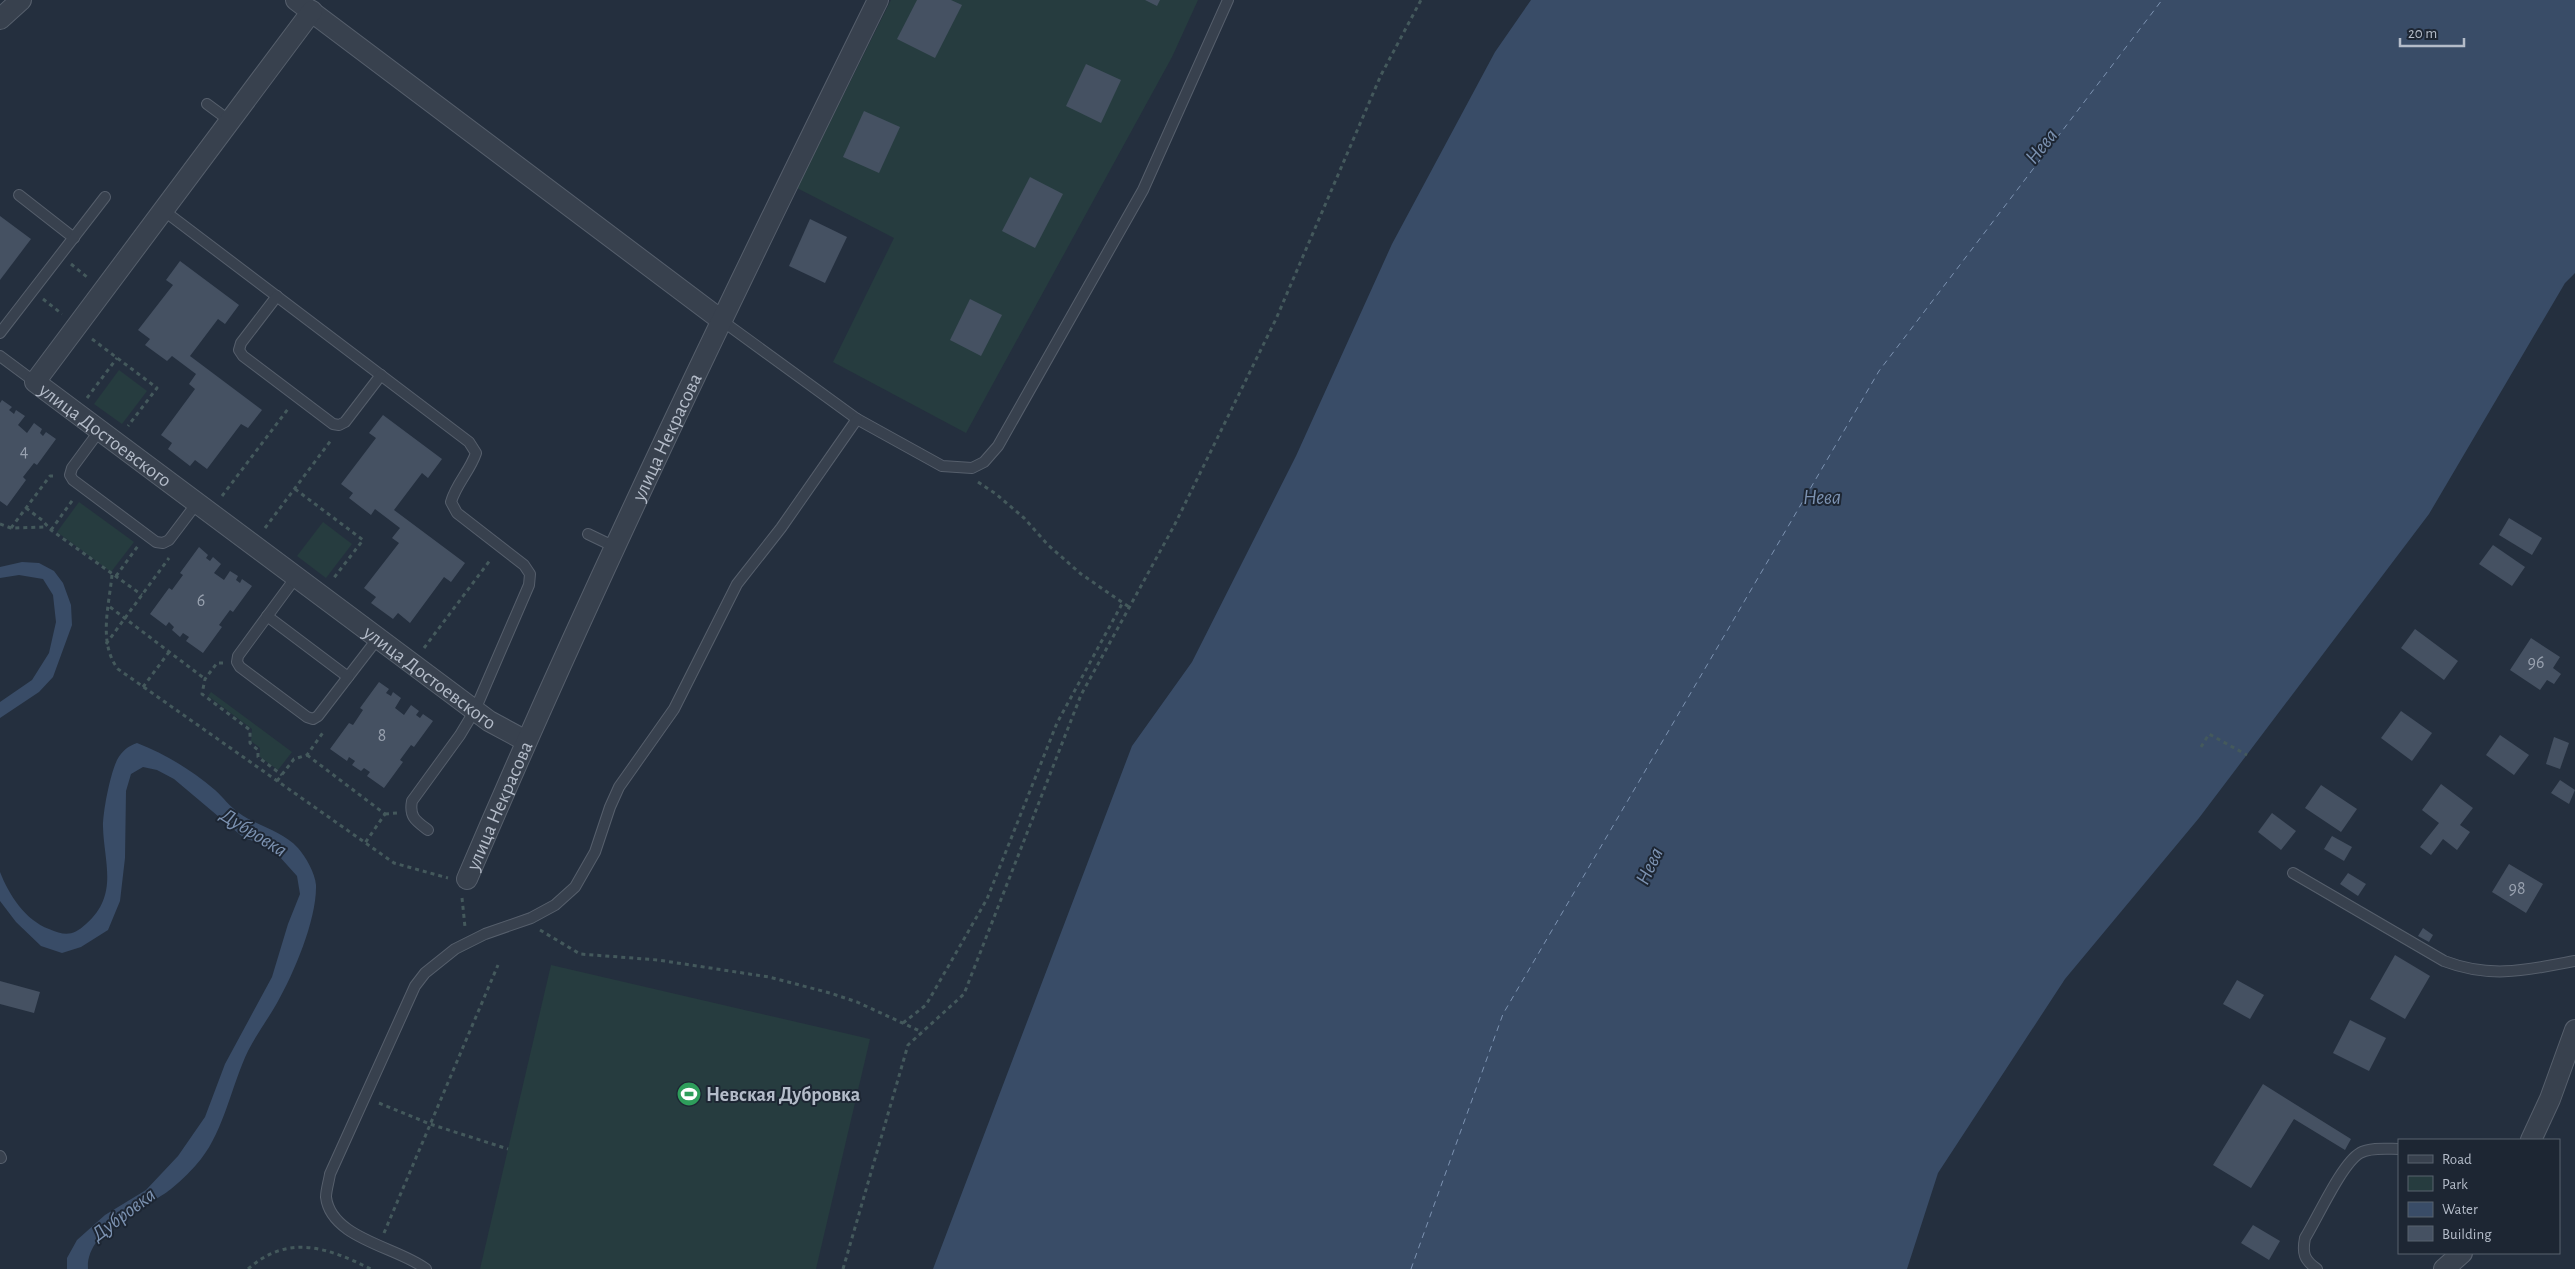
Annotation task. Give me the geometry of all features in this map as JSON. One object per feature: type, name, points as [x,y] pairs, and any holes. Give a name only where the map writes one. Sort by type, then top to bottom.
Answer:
[{"type":"street","points":[[0,19],[21,0]]},
{"type":"street","name":"улица Некрасова","points":[[459,884],[721,320],[878,0]]},
{"type":"street","points":[[304,6],[721,320]]},
{"type":"street","name":"улица Достоевского","points":[[304,6],[230,121],[35,382],[412,664],[505,731],[526,741]]},
{"type":"street","points":[[2532,1139],[2550,1099],[2575,1030]]},
{"type":"street","points":[[2444,1269],[2461,1254]]},
{"type":"lane","points":[[721,320],[857,419],[942,466],[957,469],[972,468],[984,462],[998,446],[1144,190],[1228,0]]},
{"type":"lane","points":[[207,104],[230,121]]},
{"type":"lane","points":[[19,195],[74,238]]},
{"type":"lane","points":[[0,333],[105,198]]},
{"type":"lane","points":[[163,210],[469,442],[476,454],[472,465],[454,490],[451,502],[457,513],[524,565],[530,574],[529,585],[475,710],[460,735],[412,801],[410,811],[414,820],[428,830]]},
{"type":"lane","points":[[277,296],[241,343],[239,350],[243,356],[333,424],[339,425],[345,422],[381,375]]},
{"type":"lane","points":[[0,356],[35,382]]},
{"type":"lane","points":[[426,1269],[354,1234],[341,1224],[331,1212],[326,1197],[330,1174],[415,986],[425,973],[455,949],[525,920],[555,905],[579,880],[595,852],[610,807],[619,787],[674,709],[737,584],[782,528],[857,419]]},
{"type":"lane","points":[[108,436],[72,468],[70,475],[82,487],[146,535],[156,542],[163,544],[203,507]]},
{"type":"lane","points":[[588,534],[615,547]]},
{"type":"lane","points":[[296,577],[238,656],[237,662],[240,667],[307,717],[313,719],[318,716],[378,638]]},
{"type":"lane","points":[[267,616],[348,677]]},
{"type":"lane","points":[[2293,873],[2444,961],[2467,970],[2506,972],[2575,961]]},
{"type":"lane","points":[[2317,1269],[2306,1262],[2303,1251],[2305,1238],[2344,1170],[2360,1152],[2378,1149],[2398,1149]]},
{"type":"path","points":[[843,1269],[908,1045],[964,994],[1081,696],[1174,526],[1276,319],[1381,74],[1421,0]]},
{"type":"path","points":[[60,256],[104,290]]},
{"type":"path","points":[[33,291],[157,388],[108,436]]},
{"type":"path","points":[[76,413],[117,358]]},
{"type":"path","points":[[203,507],[297,397]]},
{"type":"path","points":[[253,544],[331,441],[339,425]]},
{"type":"path","points":[[957,469],[996,494],[1024,518],[1048,545],[1081,574],[1129,606]]},
{"type":"path","points":[[11,528],[50,476]]},
{"type":"path","points":[[51,530],[82,487]]},
{"type":"path","points":[[295,489],[363,540],[321,595]]},
{"type":"path","points":[[26,508],[42,520],[47,527],[142,595]]},
{"type":"path","points":[[0,524],[11,528],[47,527]]},
{"type":"path","points":[[116,576],[146,535]]},
{"type":"path","points":[[412,664],[501,546]]},
{"type":"path","points":[[106,644],[169,559]]},
{"type":"path","points":[[112,575],[106,644],[109,658],[118,669],[394,863],[459,884],[463,900],[464,923],[469,942]]},
{"type":"path","points":[[903,1024],[926,1005],[987,900],[1057,723],[1122,602]]},
{"type":"path","points":[[109,606],[205,679]]},
{"type":"path","points":[[143,687],[169,652]]},
{"type":"path","points":[[217,663],[205,679],[202,694],[250,730],[250,744],[258,750],[258,758],[282,775]]},
{"type":"path","points":[[277,781],[294,759],[307,755],[326,728]]},
{"type":"path","points":[[2201,748],[2208,734],[2247,755]]},
{"type":"path","points":[[307,755],[385,814],[365,843]]},
{"type":"path","points":[[525,920],[551,938],[580,954],[658,960],[769,977],[848,999],[922,1032]]},
{"type":"path","points":[[379,1245],[498,965]]},
{"type":"path","points":[[364,1096],[430,1124],[508,1149]]},
{"type":"path","points":[[248,1269],[260,1259],[271,1254],[307,1246],[319,1247],[371,1269]]},
{"type":"green space","points":[[891,0],[1198,0],[1172,57],[966,433],[833,362],[894,238],[797,188]]},
{"type":"green space","points":[[119,370],[147,391],[122,424],[94,404]]},
{"type":"green space","points":[[79,502],[134,542],[111,572],[57,532]]},
{"type":"green space","points":[[323,522],[352,544],[326,578],[297,556]]},
{"type":"green space","points":[[211,692],[292,752],[278,770],[260,757],[260,748],[251,741],[252,729],[208,696]]},
{"type":"green space","name":"Невская Дубровка","points":[[551,965],[870,1039],[816,1269],[480,1269]]},
{"type":"water","name":"Нева","points":[[1531,0],[2575,0],[2575,273],[2565,283],[2429,514],[2199,818],[2065,979],[1938,1173],[1907,1269],[933,1269],[1132,746],[1192,662],[1296,456],[1392,244],[1495,52]]},
{"type":"water","points":[[22,562],[39,563],[54,571],[63,583],[71,605],[72,625],[53,677],[39,692],[0,718],[0,702],[32,680],[49,653],[56,622],[53,595],[43,579],[19,575],[0,578],[0,567]]},
{"type":"water","name":"Дубровка","points":[[137,743],[158,752],[187,769],[215,790],[239,813],[292,842],[304,856],[312,870],[316,885],[315,899],[309,929],[290,977],[277,1003],[248,1051],[216,1135],[201,1159],[171,1189],[119,1221],[107,1231],[97,1242],[90,1255],[88,1269],[67,1269],[67,1258],[77,1240],[105,1215],[146,1190],[178,1156],[205,1117],[225,1064],[272,977],[288,924],[300,894],[297,876],[279,856],[259,843],[244,838],[174,779],[157,770],[143,767],[131,774],[126,791],[125,858],[120,901],[108,930],[81,947],[62,953],[41,946],[16,922],[0,901],[0,872],[19,906],[32,920],[40,925],[60,933],[69,934],[86,924],[103,902],[106,890],[107,866],[103,820],[112,775],[121,754],[128,747]]},
{"type":"building","points":[[917,0],[951,0],[962,5],[935,58],[897,39]]},
{"type":"building","points":[[1145,0],[1160,0],[1157,6]]},
{"type":"building","points":[[1086,64],[1121,80],[1101,123],[1066,106]]},
{"type":"building","points":[[864,111],[900,127],[879,173],[843,157]]},
{"type":"building","points":[[1030,177],[1063,194],[1035,248],[1002,231]]},
{"type":"building","points":[[0,216],[31,239],[0,280]]},
{"type":"building","points":[[810,219],[847,237],[825,283],[789,266]]},
{"type":"building","points":[[180,261],[239,305],[225,324],[218,319],[190,356],[262,410],[248,428],[241,424],[207,469],[195,460],[190,466],[168,449],[172,443],[161,435],[195,389],[189,384],[196,374],[172,356],[167,361],[145,345],[150,339],[138,330],[173,285],[166,280]]},
{"type":"building","points":[[970,299],[1002,315],[981,356],[950,340]]},
{"type":"building","points":[[2,400],[12,407],[9,410],[14,414],[16,410],[25,416],[18,425],[27,433],[34,423],[42,429],[40,433],[43,436],[46,432],[56,439],[37,465],[34,463],[23,477],[26,480],[7,506],[0,501],[0,403]]},
{"type":"building","points":[[383,415],[442,459],[428,478],[422,473],[394,510],[465,563],[451,582],[444,577],[410,623],[398,613],[393,619],[371,603],[376,597],[364,588],[399,543],[392,538],[400,528],[375,509],[371,515],[349,498],[353,493],[341,484],[376,438],[369,433]]},
{"type":"building","points":[[2509,518],[2542,538],[2532,555],[2499,535]]},
{"type":"building","points":[[2493,545],[2525,567],[2512,586],[2479,564]]},
{"type":"building","points":[[199,547],[208,555],[206,558],[210,561],[213,557],[221,564],[214,573],[224,580],[230,571],[238,576],[236,580],[240,583],[242,579],[252,586],[233,612],[230,610],[219,625],[222,627],[203,653],[186,641],[189,637],[183,633],[180,637],[172,630],[174,627],[169,622],[166,626],[150,614],[169,588],[172,590],[183,575],[180,573]]},
{"type":"building","points":[[2415,629],[2458,661],[2444,680],[2401,648]]},
{"type":"building","points":[[2531,638],[2560,657],[2553,668],[2561,674],[2554,684],[2547,680],[2540,690],[2510,670]]},
{"type":"building","points":[[379,682],[389,689],[386,693],[391,696],[393,692],[401,698],[395,708],[404,715],[411,705],[419,711],[416,715],[420,718],[423,714],[433,721],[414,747],[411,745],[400,760],[403,762],[384,788],[367,776],[370,772],[364,768],[361,771],[352,765],[355,761],[349,757],[347,761],[330,749],[349,723],[353,725],[363,710],[360,708]]},
{"type":"building","points":[[2401,711],[2432,733],[2412,761],[2381,738]]},
{"type":"building","points":[[2500,735],[2529,755],[2514,775],[2486,755]]},
{"type":"building","points":[[2554,737],[2569,743],[2560,769],[2546,764]]},
{"type":"building","points":[[2560,780],[2575,790],[2569,804],[2551,793]]},
{"type":"building","points":[[2441,784],[2473,808],[2460,825],[2470,832],[2457,850],[2443,839],[2431,855],[2420,847],[2439,823],[2422,810]]},
{"type":"building","points":[[2321,785],[2357,809],[2341,832],[2305,808]]},
{"type":"building","points":[[2272,813],[2296,831],[2281,850],[2258,832]]},
{"type":"building","points":[[2332,836],[2352,847],[2344,861],[2324,849]]},
{"type":"building","points":[[2509,864],[2543,884],[2526,913],[2492,892]]},
{"type":"building","points":[[2348,873],[2366,884],[2358,896],[2340,884]]},
{"type":"building","points":[[2423,928],[2433,935],[2429,942],[2418,936]]},
{"type":"building","points":[[2395,955],[2430,976],[2405,1019],[2370,999]]},
{"type":"building","points":[[2237,980],[2264,995],[2250,1019],[2223,1004]]},
{"type":"building","points":[[0,981],[40,992],[34,1013],[0,1004]]},
{"type":"building","points":[[2350,1020],[2386,1038],[2369,1071],[2333,1053]]},
{"type":"building","points":[[2263,1084],[2351,1139],[2345,1150],[2294,1119],[2251,1188],[2213,1165]]},
{"type":"building","points":[[2253,1225],[2280,1241],[2269,1260],[2241,1243]]},
{"type":"ferry route","points":[[1411,1269],[1503,1014],[1879,371],[2162,0]]},
{"type":"place","name":"Невская Дубровка","points":[[689,1094]]}]
